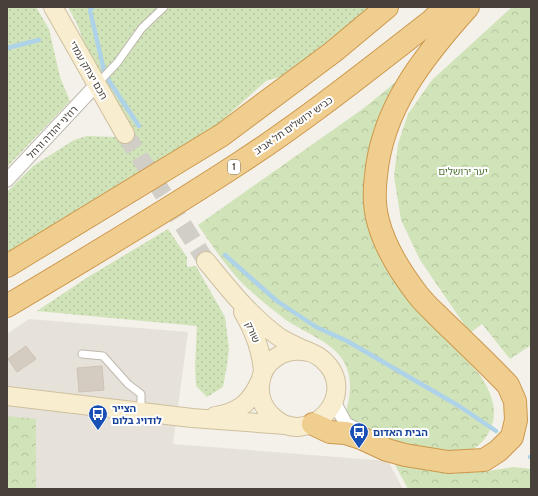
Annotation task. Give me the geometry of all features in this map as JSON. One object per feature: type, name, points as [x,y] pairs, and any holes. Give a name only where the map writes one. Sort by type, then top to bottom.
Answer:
[{"type":"highway","points":[[7,266],[222,135],[333,52],[387,7]]},
{"type":"highway","name":"כביש ירושלים תל אביב","points":[[7,306],[241,162],[313,112],[430,22],[446,7]]},
{"type":"highway","points":[[313,424],[330,432],[346,433],[361,438],[387,450],[405,455],[448,462],[484,460],[498,451],[512,437],[516,420],[515,401],[508,385],[419,297],[400,272],[387,245],[378,220],[374,193],[377,164],[382,139],[390,118],[402,94],[438,41],[468,7]]},
{"type":"main road","name":"חכם יצחק עמדי","points":[[53,7],[125,134]]},
{"type":"main road","points":[[7,396],[192,418],[299,427],[313,424],[324,416],[334,402],[336,385],[333,374],[319,356],[289,342],[266,326],[233,294],[206,261]]},
{"type":"main road","name":"שורק","points":[[233,294],[250,323],[256,339],[261,354],[262,376]]},
{"type":"main road","points":[[192,418],[216,416],[237,410],[252,396],[270,363],[279,355],[290,351],[308,352]]},
{"type":"main road","points":[[262,376],[260,396],[265,408],[272,417],[288,425]]},
{"type":"street","name":"רוז'ני יהודה ורחל","points":[[7,180],[97,84]]},
{"type":"street","points":[[334,402],[346,424],[378,442],[403,450],[459,457],[483,452],[500,439],[508,420],[509,406],[515,401]]},
{"type":"lane","points":[[97,84],[117,63],[142,28],[164,7]]},
{"type":"lane","points":[[82,354],[102,356],[128,384],[141,394],[141,412]]},
{"type":"shaded area","points":[[29,319],[188,332],[173,444],[388,461],[403,489],[7,489],[7,334]]},
{"type":"green space","points":[[7,7],[36,7],[49,29],[60,77],[70,101],[7,167]]},
{"type":"green space","points":[[68,7],[370,7],[283,76],[266,81],[209,132],[7,256],[7,192],[33,166],[74,140],[87,136],[121,136],[85,50],[74,17]]},
{"type":"green space","name":"יער ירושלים","points":[[512,7],[531,7],[531,345],[510,359],[482,324],[470,333],[420,260],[401,220],[394,176],[398,144],[408,114],[432,80]]},
{"type":"green space","points":[[403,76],[369,167],[406,290],[480,375],[491,395],[494,417],[487,436],[472,450],[458,454],[392,444],[344,417],[348,403],[350,383],[347,369],[339,354],[324,342],[289,322],[244,285],[225,263],[198,225],[364,108]]},
{"type":"green space","points":[[168,229],[187,257],[187,267],[196,266],[225,317],[229,349],[223,387],[207,397],[196,386],[195,366],[197,326],[37,311],[88,277]]},
{"type":"green space","points":[[7,416],[36,419],[36,489],[7,489]]},
{"type":"green space","points":[[393,461],[440,469],[482,472],[513,467],[531,469],[531,489],[408,489]]},
{"type":"building","points":[[26,346],[36,359],[17,372],[8,359]]},
{"type":"building","points":[[102,366],[104,390],[79,392],[77,368]]},
{"type":"waterway","points":[[93,7],[90,10],[105,75],[139,126]]},
{"type":"waterway","points":[[7,48],[39,40]]},
{"type":"waterway","points":[[225,255],[277,301],[316,327],[347,341],[459,406],[496,431]]},
{"type":"tunnel","points":[[125,134],[206,261]]},
{"type":"place","name":"הצייר לודויג בלום","points":[[98,431]]},
{"type":"place","name":"הבית האדום","points":[[359,449]]}]
